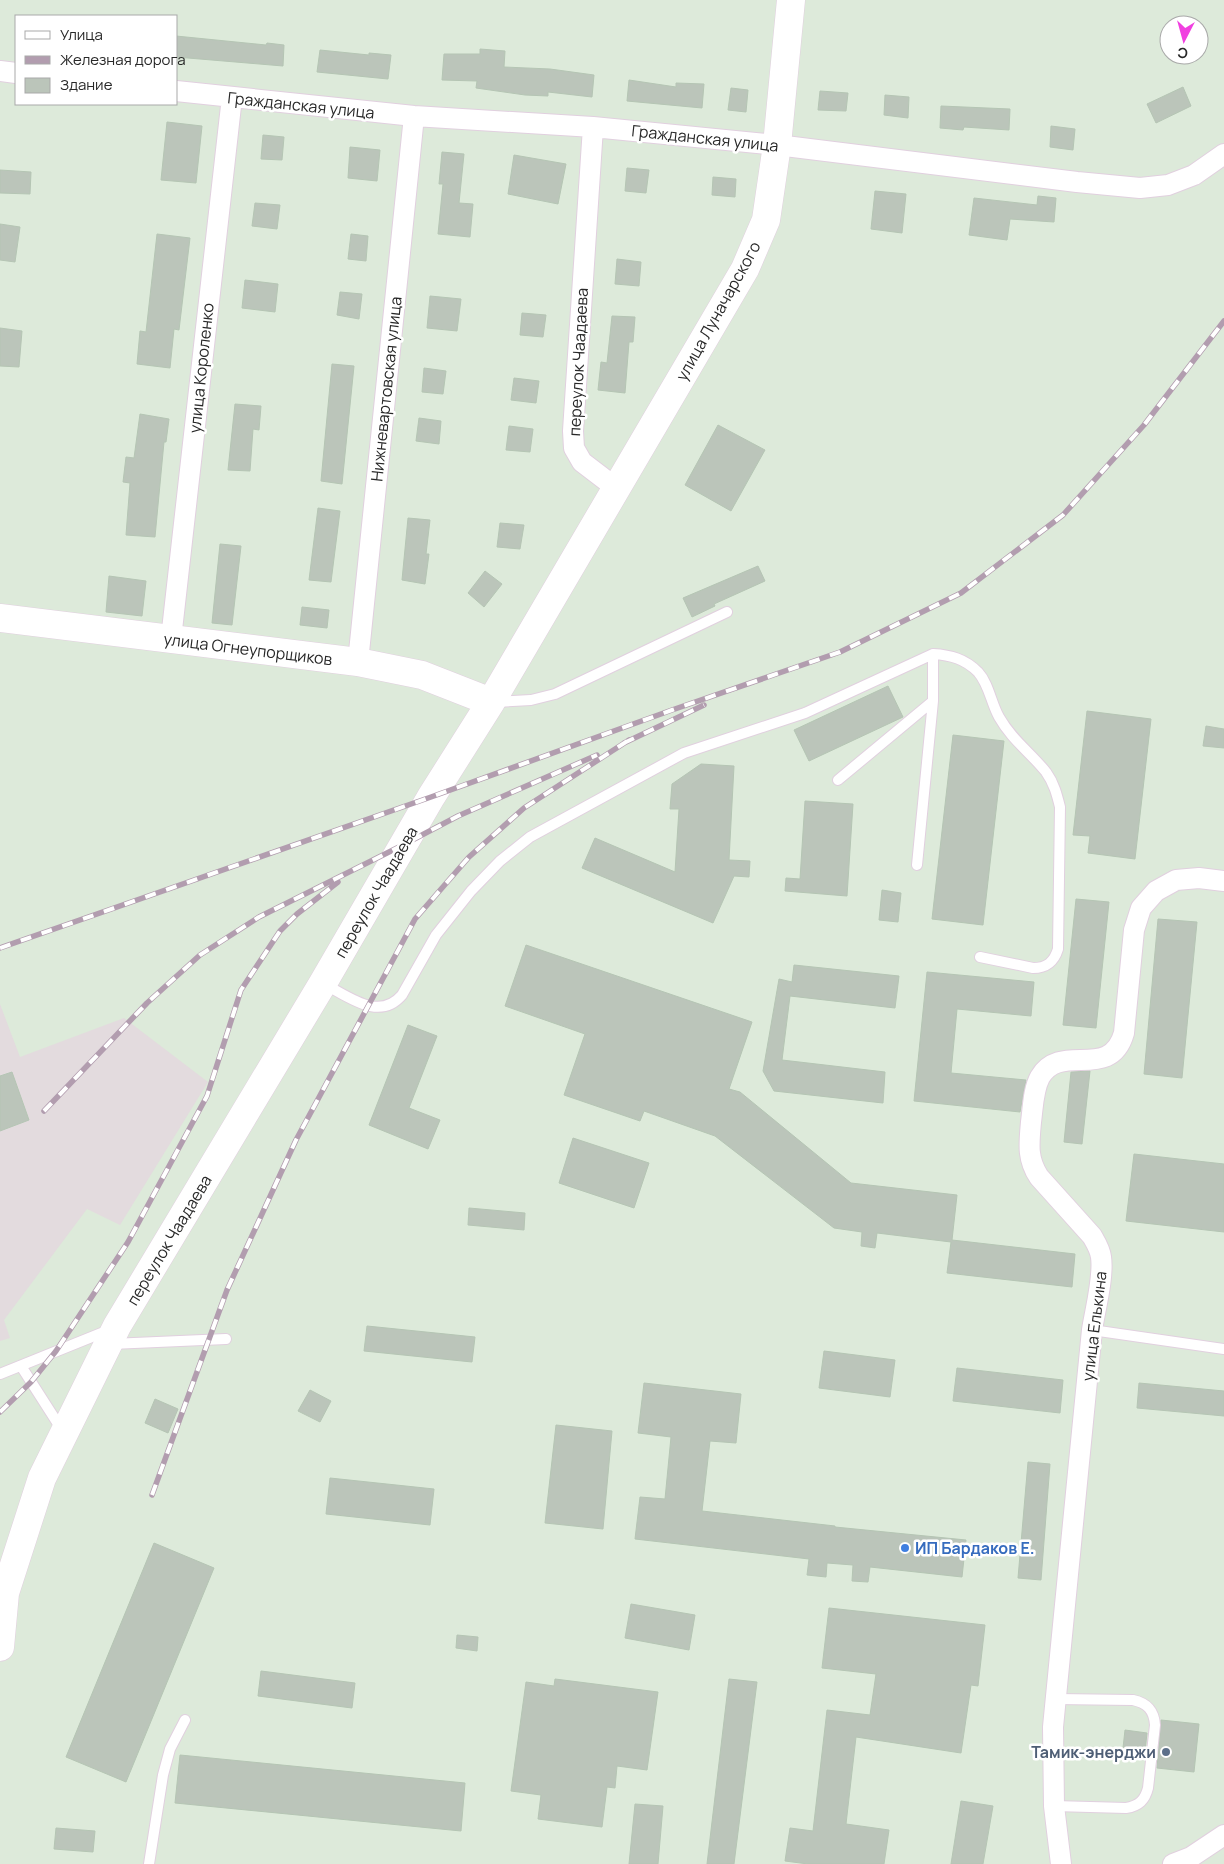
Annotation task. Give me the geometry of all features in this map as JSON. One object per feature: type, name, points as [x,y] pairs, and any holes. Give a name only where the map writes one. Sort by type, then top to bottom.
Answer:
[{"type":"street","name":"улица Луначарского","points":[[616,488],[745,269],[766,220],[777,146],[791,0]]},
{"type":"street","points":[[0,71],[15,73]]},
{"type":"street","name":"Гражданская улица","points":[[178,91],[414,116],[593,127],[777,146],[1140,188],[1168,185],[1194,175],[1224,154]]},
{"type":"street","name":"улица Короленко","points":[[171,639],[232,98]]},
{"type":"street","name":"Нижневартовская улица","points":[[358,662],[414,116]]},
{"type":"street","name":"переулок Чаадаева","points":[[0,1647],[5,1593],[42,1478],[112,1336],[431,798],[491,702],[616,488],[582,462],[574,448],[573,431],[593,127]]},
{"type":"street","name":"улица Огнеупорщиков","points":[[0,618],[358,662],[422,675],[491,702]]},
{"type":"street","name":"улица Елькина","points":[[1061,1864],[1054,1806],[1053,1727],[1092,1330],[1102,1266],[1098,1245],[1092,1236],[1039,1178],[1032,1167],[1029,1155],[1029,1142],[1036,1089],[1040,1077],[1048,1068],[1058,1062],[1104,1058],[1114,1053],[1121,1044],[1124,1033],[1134,930],[1141,908],[1156,891],[1176,880],[1199,878],[1224,881]]},
{"type":"street","points":[[1173,1864],[1191,1857],[1224,1835]]},
{"type":"lane","points":[[491,702],[530,700],[556,694],[727,612]]},
{"type":"lane","points":[[917,865],[933,701],[933,654]]},
{"type":"lane","points":[[323,983],[368,1006],[387,1007],[402,995],[436,936],[471,891],[500,861],[530,837],[684,753],[805,713],[933,654],[951,656],[966,662],[979,673],[986,684],[999,716],[1012,738],[1046,772],[1055,787],[1060,808],[1058,949],[1055,957],[1050,964],[1042,968],[980,958]]},
{"type":"lane","points":[[838,780],[933,701]]},
{"type":"lane","points":[[1092,1330],[1224,1349]]},
{"type":"lane","points":[[0,1374],[112,1336],[226,1339]]},
{"type":"lane","points":[[21,1366],[64,1433]]},
{"type":"lane","points":[[1054,1806],[1126,1808],[1141,1802],[1146,1796],[1148,1788],[1155,1725],[1154,1716],[1150,1708],[1142,1702],[1133,1700],[1056,1699]]},
{"type":"lane","points":[[150,1864],[163,1775],[170,1749],[185,1720]]},
{"type":"shaded area","points":[[0,1004],[20,1057],[124,1018],[208,1082],[120,1225],[87,1209],[4,1320],[10,1338],[0,1341]]},
{"type":"building","points":[[178,36],[284,45],[283,66],[178,57]]},
{"type":"building","points":[[480,49],[505,51],[504,67],[550,69],[594,75],[592,97],[548,92],[548,96],[525,95],[476,88],[477,81],[442,80],[444,54],[480,54]]},
{"type":"building","points":[[320,50],[369,55],[369,53],[391,55],[388,79],[317,72]]},
{"type":"building","points":[[629,80],[676,87],[676,83],[704,84],[702,108],[627,101]]},
{"type":"building","points":[[1183,87],[1191,106],[1156,123],[1147,104]]},
{"type":"building","points":[[731,88],[748,90],[746,112],[728,110]]},
{"type":"building","points":[[820,91],[848,93],[846,111],[818,110]]},
{"type":"building","points":[[885,95],[909,97],[908,118],[884,115]]},
{"type":"building","points":[[941,106],[1010,109],[1009,130],[964,127],[963,130],[940,128]]},
{"type":"building","points":[[167,122],[202,126],[196,183],[161,180]]},
{"type":"building","points":[[1051,126],[1075,129],[1073,150],[1050,147]]},
{"type":"building","points":[[263,135],[284,137],[282,160],[261,159]]},
{"type":"building","points":[[350,147],[380,150],[377,181],[348,178]]},
{"type":"building","points":[[442,152],[464,154],[459,203],[473,204],[470,237],[438,234],[443,184],[439,184]]},
{"type":"building","points":[[514,155],[566,164],[558,204],[508,194]]},
{"type":"building","points":[[627,168],[649,170],[646,193],[625,191]]},
{"type":"building","points":[[0,170],[31,172],[30,194],[0,193]]},
{"type":"building","points":[[713,177],[736,179],[735,197],[712,195]]},
{"type":"building","points":[[875,191],[906,194],[902,233],[871,229]]},
{"type":"building","points":[[1038,196],[1056,198],[1054,222],[1010,219],[1007,240],[969,235],[974,198],[1037,205]]},
{"type":"building","points":[[255,203],[280,205],[277,229],[252,226]]},
{"type":"building","points":[[0,224],[20,227],[15,262],[0,260]]},
{"type":"building","points":[[157,234],[190,238],[179,330],[174,329],[170,368],[137,364],[140,331],[146,332]]},
{"type":"building","points":[[351,234],[368,236],[366,261],[348,259]]},
{"type":"building","points":[[617,259],[641,262],[639,286],[615,284]]},
{"type":"building","points":[[245,280],[278,284],[275,312],[242,308]]},
{"type":"building","points":[[340,292],[362,294],[359,319],[337,315]]},
{"type":"building","points":[[430,296],[461,299],[457,331],[427,328]]},
{"type":"building","points":[[522,313],[546,315],[543,337],[520,335]]},
{"type":"building","points":[[612,316],[635,317],[633,342],[629,342],[625,393],[598,390],[601,362],[607,363]]},
{"type":"building","points":[[0,328],[22,331],[19,367],[0,366]]},
{"type":"building","points":[[332,364],[354,366],[342,484],[321,481]]},
{"type":"building","points":[[424,368],[446,371],[443,394],[422,392]]},
{"type":"building","points":[[514,378],[539,381],[536,403],[511,400]]},
{"type":"building","points":[[235,404],[261,406],[259,430],[253,429],[250,471],[228,470]]},
{"type":"building","points":[[140,414],[169,419],[166,442],[164,442],[155,537],[126,535],[130,483],[123,482],[126,457],[134,458]]},
{"type":"building","points":[[419,418],[441,421],[439,444],[416,441]]},
{"type":"building","points":[[718,425],[765,450],[731,511],[685,485]]},
{"type":"building","points":[[509,426],[533,429],[530,452],[506,450]]},
{"type":"building","points":[[318,508],[340,511],[331,582],[309,580]]},
{"type":"building","points":[[408,518],[430,520],[426,554],[429,554],[425,584],[402,580]]},
{"type":"building","points":[[500,523],[524,525],[520,549],[497,547]]},
{"type":"building","points":[[220,544],[241,546],[232,625],[212,623]]},
{"type":"building","points":[[758,566],[765,581],[714,604],[715,606],[692,617],[683,598]]},
{"type":"building","points":[[485,571],[502,584],[484,607],[468,593]]},
{"type":"building","points":[[109,576],[146,581],[142,616],[106,612]]},
{"type":"building","points":[[302,607],[329,610],[327,628],[300,625]]},
{"type":"building","points":[[888,686],[903,717],[809,761],[794,730]]},
{"type":"building","points":[[1087,711],[1151,719],[1135,859],[1088,853],[1090,836],[1073,835]]},
{"type":"building","points":[[1206,726],[1224,729],[1224,748],[1203,746]]},
{"type":"building","points":[[953,735],[1004,741],[983,925],[932,919]]},
{"type":"building","points":[[701,764],[734,766],[729,860],[750,861],[749,877],[734,876],[713,923],[582,868],[595,838],[675,872],[679,809],[670,809],[672,784]]},
{"type":"building","points":[[805,801],[853,804],[847,896],[785,891],[786,878],[800,879]]},
{"type":"building","points":[[882,890],[901,893],[898,922],[879,920]]},
{"type":"building","points":[[1076,899],[1109,902],[1096,1028],[1063,1025]]},
{"type":"building","points":[[1158,919],[1197,922],[1182,1078],[1144,1074]]},
{"type":"building","points":[[526,945],[752,1022],[729,1089],[740,1092],[851,1183],[957,1195],[952,1240],[1075,1254],[1072,1287],[947,1273],[951,1242],[877,1233],[875,1248],[861,1246],[862,1232],[834,1228],[715,1136],[644,1111],[640,1121],[564,1095],[585,1034],[505,1006]]},
{"type":"building","points":[[794,965],[899,976],[895,1008],[790,996],[782,1060],[885,1072],[883,1103],[774,1091],[763,1071],[779,979],[792,982]]},
{"type":"building","points":[[927,972],[1034,982],[1031,1016],[957,1009],[951,1073],[1026,1080],[1020,1112],[914,1101]]},
{"type":"building","points":[[408,1025],[437,1036],[409,1108],[440,1120],[428,1149],[369,1125]]},
{"type":"building","points":[[1090,1071],[1082,1144],[1064,1142],[1071,1072]]},
{"type":"building","points":[[12,1072],[29,1120],[0,1131],[0,1076]]},
{"type":"building","points":[[573,1138],[649,1163],[634,1208],[559,1183]]},
{"type":"building","points":[[1134,1154],[1224,1164],[1224,1232],[1126,1221]]},
{"type":"building","points":[[469,1208],[525,1213],[524,1230],[468,1225]]},
{"type":"building","points":[[367,1326],[475,1337],[472,1362],[364,1351]]},
{"type":"building","points":[[824,1351],[895,1360],[890,1397],[819,1388]]},
{"type":"building","points":[[957,1368],[1063,1380],[1060,1413],[953,1401]]},
{"type":"building","points":[[644,1383],[741,1394],[736,1443],[710,1441],[702,1511],[966,1540],[962,1577],[870,1567],[868,1582],[852,1581],[853,1565],[827,1563],[826,1577],[807,1575],[809,1559],[635,1539],[640,1497],[665,1499],[671,1437],[638,1433]]},
{"type":"building","points":[[1139,1383],[1224,1391],[1224,1416],[1137,1408]]},
{"type":"building","points":[[310,1390],[331,1401],[320,1422],[298,1411]]},
{"type":"building","points":[[155,1399],[178,1409],[168,1433],[145,1423]]},
{"type":"building","points":[[556,1425],[612,1431],[603,1529],[545,1523]]},
{"type":"building","points":[[1028,1462],[1050,1464],[1041,1580],[1018,1578]]},
{"type":"building","points":[[330,1478],[434,1489],[430,1525],[326,1514]]},
{"type":"building","points":[[154,1543],[214,1568],[126,1782],[66,1757]]},
{"type":"building","points":[[631,1604],[695,1615],[689,1650],[625,1638]]},
{"type":"building","points":[[829,1608],[985,1625],[978,1686],[971,1685],[961,1753],[856,1737],[846,1824],[889,1830],[884,1864],[808,1864],[785,1861],[790,1828],[813,1831],[827,1710],[870,1715],[876,1674],[822,1668]]},
{"type":"building","points":[[457,1635],[478,1637],[477,1651],[456,1648]]},
{"type":"building","points":[[261,1671],[355,1683],[352,1708],[258,1696]]},
{"type":"building","points":[[555,1679],[658,1692],[647,1770],[617,1766],[615,1788],[607,1787],[602,1827],[538,1819],[541,1795],[511,1791],[526,1682],[554,1686]]},
{"type":"building","points":[[729,1679],[757,1682],[734,1864],[707,1864]]},
{"type":"building","points":[[1161,1720],[1199,1724],[1194,1772],[1157,1768]]},
{"type":"building","points":[[1125,1730],[1147,1733],[1144,1760],[1122,1757]]},
{"type":"building","points":[[180,1755],[465,1783],[461,1831],[175,1803]]},
{"type":"building","points":[[961,1801],[993,1806],[983,1864],[951,1864]]},
{"type":"building","points":[[635,1804],[663,1806],[658,1864],[629,1864]]},
{"type":"building","points":[[56,1828],[95,1831],[93,1852],[54,1849]]},
{"type":"railway","points":[[0,948],[840,652],[961,593],[1063,515],[1144,425],[1224,321]]},
{"type":"railway","points":[[624,743],[704,705]]},
{"type":"railway","points":[[152,1495],[227,1290],[296,1140],[415,919],[469,857],[524,808],[629,740]]},
{"type":"railway","points":[[44,1111],[147,1003],[200,955],[259,917],[458,816],[597,755]]},
{"type":"railway","points":[[0,1412],[31,1382],[56,1351],[128,1242],[207,1096],[241,990],[280,931],[297,914],[338,882]]},
{"type":"place","name":"ИП Бардаков Е.","points":[[905,1548]]},
{"type":"place","name":"Тамик-энерджи","points":[[1166,1752]]}]
